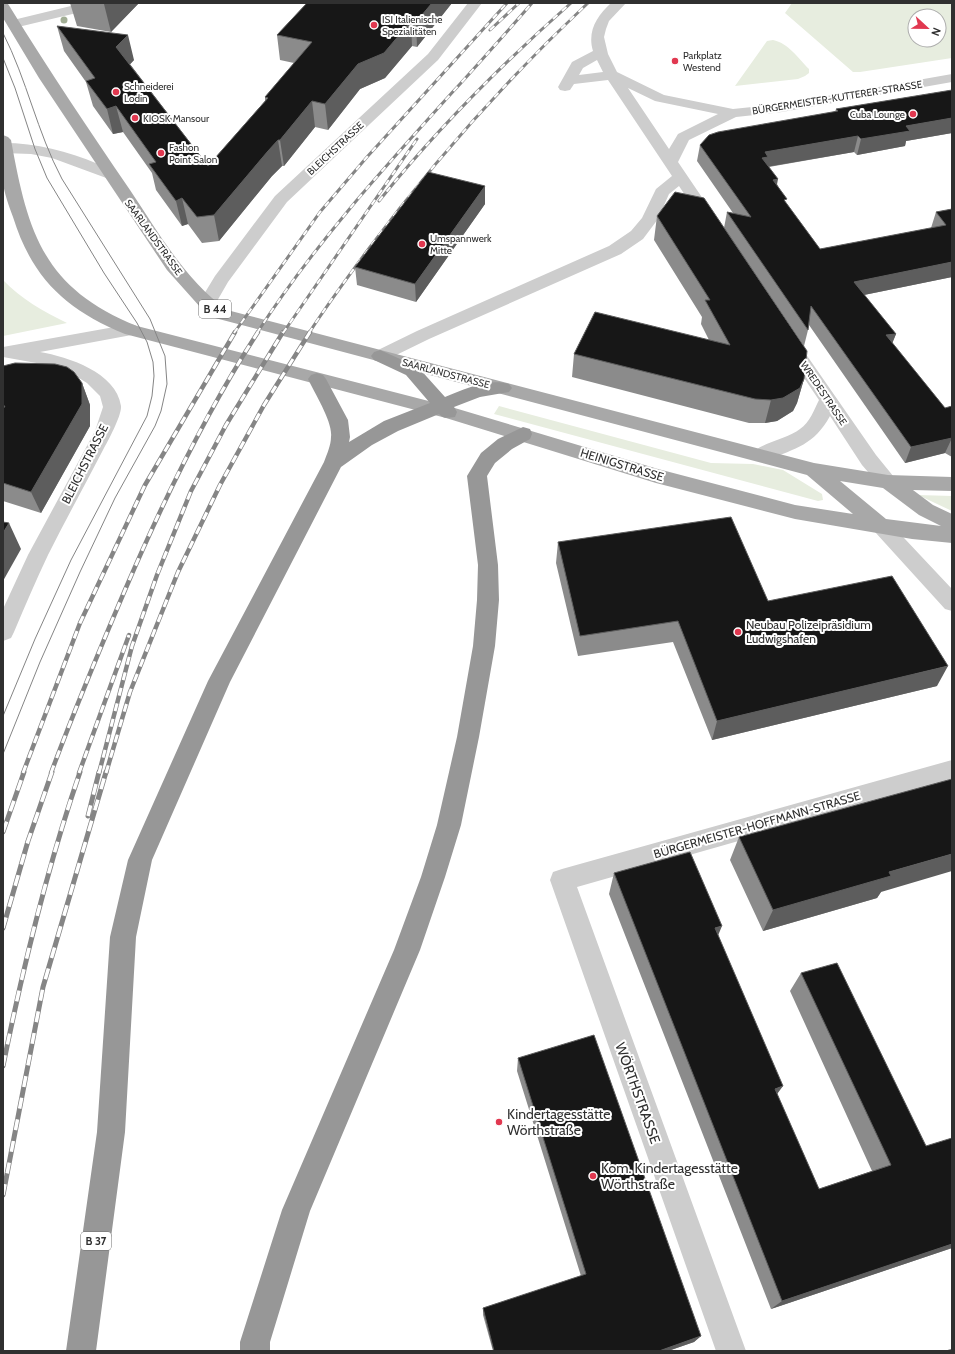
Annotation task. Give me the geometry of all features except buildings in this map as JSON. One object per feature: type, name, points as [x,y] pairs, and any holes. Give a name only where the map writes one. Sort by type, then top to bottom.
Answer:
[{"type":"highway","points":[[380,356],[412,371],[441,409]]},
{"type":"highway","points":[[317,379],[329,404],[339,420],[341,437],[334,462]]},
{"type":"highway","points":[[334,462],[365,440],[391,426],[441,409],[477,391],[503,388]]},
{"type":"highway","points":[[255,1351],[255,1342],[296,1210],[404,958],[433,877],[449,825],[468,737],[484,646],[488,600],[486,536],[477,476],[488,458],[505,444],[523,434]]},
{"type":"highway","name":"B 37","points":[[81,1351],[111,1132],[123,937],[140,860],[219,681],[334,462]]},
{"type":"main road","name":"SAARLANDSTRASSE","points":[[3,7],[46,78],[109,174],[173,266],[206,304],[221,314],[247,322],[503,388]]},
{"type":"main road","points":[[3,145],[16,205],[25,232],[38,257],[54,280],[76,301],[103,318],[131,330]]},
{"type":"main road","name":"HEINIGSTRASSE","points":[[131,330],[297,374],[441,409],[656,476],[780,508],[882,527],[952,535]]},
{"type":"main road","points":[[503,388],[762,455],[814,470],[888,482],[952,484]]},
{"type":"main road","points":[[814,470],[882,527]]},
{"type":"main road","points":[[888,482],[926,510],[952,523]]},
{"type":"street","points":[[14,24],[80,8],[85,3]]},
{"type":"street","name":"BLEICHSTRASSE","points":[[206,304],[221,280],[281,199],[433,57],[475,3]]},
{"type":"street","points":[[619,3],[610,11],[601,24],[597,35],[600,53],[612,75],[719,235]]},
{"type":"street","points":[[600,53],[577,65],[566,85],[612,75],[660,98],[733,113]]},
{"type":"street","name":"BÜRGERMEISTER-KUTTERER-STRASSE","points":[[670,162],[683,137],[733,113],[782,108],[952,78]]},
{"type":"street","points":[[3,145],[59,154],[109,174]]},
{"type":"street","points":[[380,356],[423,335],[615,250],[636,235],[650,219],[662,192],[680,177]]},
{"type":"street","name":"WREDESTRASSE","points":[[779,327],[870,460],[888,482]]},
{"type":"street","points":[[5,352],[131,330]]},
{"type":"street","name":"BLEICHSTRASSE","points":[[3,632],[38,555],[104,431],[112,407],[108,394],[93,379],[77,369],[56,361],[5,352]]},
{"type":"street","points":[[762,455],[789,444],[808,432],[820,417],[828,400]]},
{"type":"street","points":[[882,527],[952,603]]},
{"type":"street","name":"BÜRGERMEISTER-HOFFMANN-STRASSE","points":[[562,880],[952,770]]},
{"type":"street","name":"WÖRTHSTRASSE","points":[[562,880],[731,1351]]},
{"type":"shaded area","points":[[792,3],[952,3],[952,58],[853,72],[785,13]]},
{"type":"shaded area","points":[[773,40],[788,48],[809,69],[809,73],[798,79],[735,86],[767,41]]},
{"type":"shaded area","points":[[3,280],[17,293],[33,304],[67,323],[3,336]]},
{"type":"shaded area","points":[[499,406],[711,463],[753,464],[783,470],[822,494],[823,500],[818,501],[494,414]]},
{"type":"shaded area","points":[[918,495],[952,496],[952,511]]},
{"type":"tram line","points":[[3,33],[19,69],[53,161],[62,179],[150,319],[165,356],[167,384],[161,411],[155,426],[115,498],[80,572],[40,662],[3,754]]},
{"type":"tram line","points":[[3,58],[15,88],[35,149],[47,178],[104,273],[137,323],[147,342],[153,362],[154,376],[152,396],[147,416],[71,560],[35,639],[3,716]]},
{"type":"tram line","points":[[946,1351],[952,1349]]},
{"type":"railway","points":[[234,333],[320,212],[367,157],[507,3]]},
{"type":"railway","points":[[490,30],[519,3]]},
{"type":"railway","points":[[257,333],[287,289],[354,204],[532,3]]},
{"type":"railway","points":[[379,201],[424,148],[495,73],[571,3]]},
{"type":"railway","points":[[309,333],[367,251],[445,153],[500,91],[588,3]]},
{"type":"railway","points":[[283,333],[417,139]]},
{"type":"railway","points":[[23,773],[80,623],[145,485],[235,332]]},
{"type":"railway","points":[[51,773],[96,658],[154,524],[186,458],[220,394],[258,332]]},
{"type":"railway","points":[[99,773],[132,646],[157,575],[191,491],[226,425],[283,332]]},
{"type":"railway","points":[[106,773],[130,692],[178,572],[220,485],[264,405],[310,332]]},
{"type":"railway","points":[[79,773],[129,635]]},
{"type":"railway","points":[[3,832],[24,772]]},
{"type":"railway","points":[[3,928],[28,841],[52,772]]},
{"type":"railway","points":[[3,1066],[46,881],[80,772]]},
{"type":"railway","points":[[88,816],[99,772]]},
{"type":"railway","points":[[3,1195],[43,987],[106,772]]},
{"type":"place","name":"ISI Italienische Spezialitäten","points":[[374,25]]},
{"type":"place","name":"Parkplatz Westend","points":[[675,61]]},
{"type":"place","name":"Schneiderei Lodin","points":[[116,92]]},
{"type":"place","name":"Cuba Lounge","points":[[913,114]]},
{"type":"place","name":"KIOSK Mansour","points":[[135,118]]},
{"type":"place","name":"Fashon Point Salon","points":[[161,153]]},
{"type":"place","name":"Umspannwerk Mitte","points":[[422,244]]},
{"type":"place","name":"Neubau Polizeipräsidium Ludwigshafen","points":[[738,632]]},
{"type":"place","name":"Kindertagesstätte Wörthstraße","points":[[499,1122]]},
{"type":"place","name":"Kom. Kindertagesstätte Wörthstraße","points":[[593,1176]]}]
